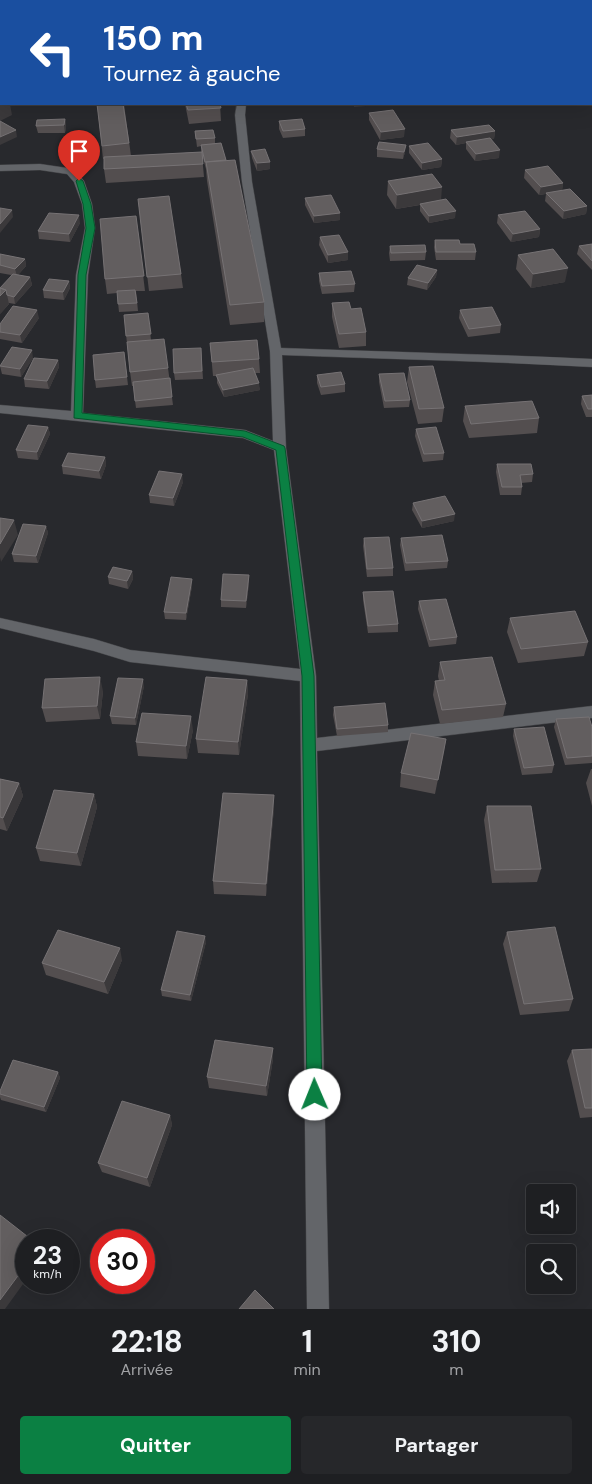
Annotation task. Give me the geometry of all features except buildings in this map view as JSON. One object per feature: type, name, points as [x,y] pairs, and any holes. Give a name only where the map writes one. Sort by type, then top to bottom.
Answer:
[{"type":"street","points":[[241,105],[240,115],[247,182],[276,351],[280,448],[308,676],[318,1309]]},
{"type":"street","points":[[0,168],[40,167],[70,171],[79,181],[87,204],[90,228],[82,275],[77,416]]},
{"type":"street","points":[[276,351],[430,358],[486,357],[592,363]]},
{"type":"street","points":[[0,409],[245,434],[280,448]]},
{"type":"street","points":[[245,434],[280,428]]},
{"type":"street","points":[[0,623],[94,645],[130,656],[308,676]]},
{"type":"street","points":[[309,745],[592,712]]},
{"type":"route","points":[[79,181],[87,204],[90,228],[82,275],[77,416],[245,434],[280,448],[308,676],[315,1095]]}]
